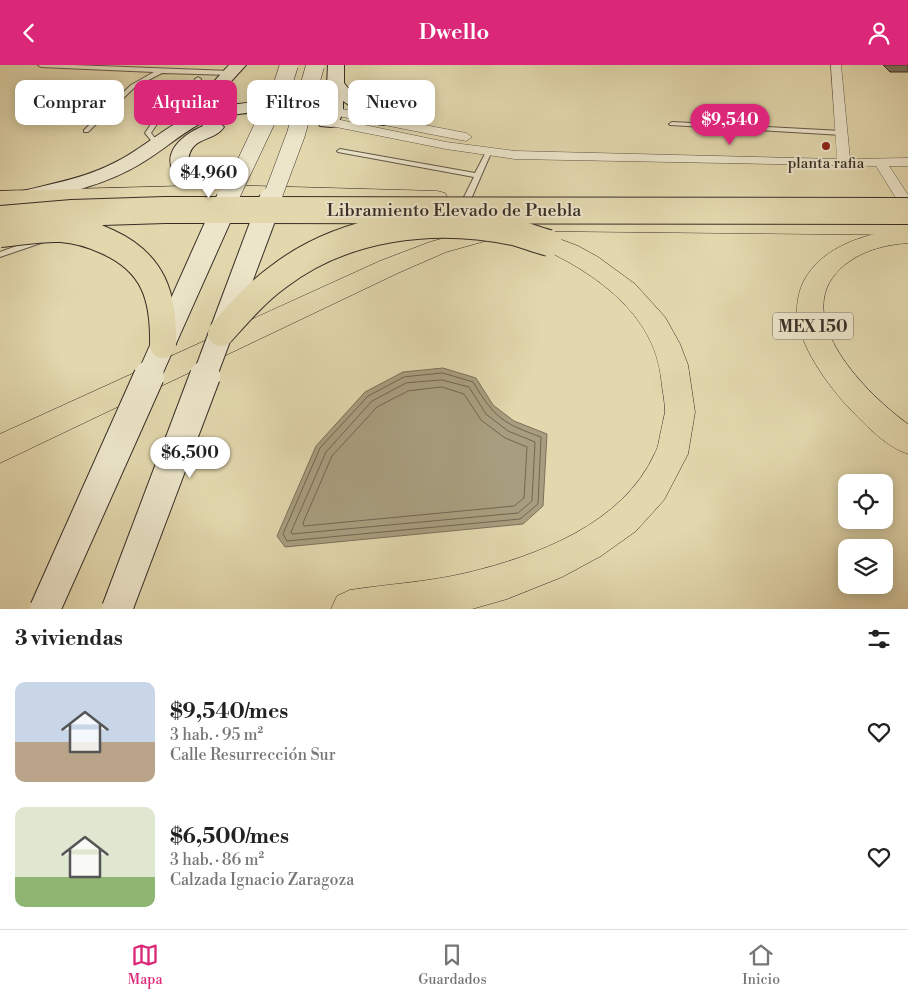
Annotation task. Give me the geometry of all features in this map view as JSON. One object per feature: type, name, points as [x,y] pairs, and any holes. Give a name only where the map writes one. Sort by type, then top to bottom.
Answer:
[{"type":"main road","points":[[45,609],[198,265],[282,87],[289,65]]},
{"type":"main road","points":[[117,609],[296,134],[315,65]]},
{"type":"main road","points":[[336,65],[337,80]]},
{"type":"main road","points":[[338,86],[348,98]]},
{"type":"main road","points":[[22,197],[72,185],[118,168],[134,160],[180,127],[192,125]]},
{"type":"main road","points":[[207,125],[200,134],[186,144],[179,156],[178,162],[184,175],[191,180],[207,188],[222,192]]},
{"type":"main road","points":[[0,198],[222,192],[694,205],[907,205]]},
{"type":"main road","points":[[0,449],[389,267],[430,250],[489,232],[543,221],[694,205]]},
{"type":"main road","name":"Libramiento Elevado de Puebla","points":[[0,219],[72,213],[164,210],[532,209],[732,212],[907,205]]},
{"type":"main road","name":"Libramiento Elevado de Puebla","points":[[0,233],[117,226],[487,224],[908,228]]},
{"type":"main road","points":[[220,333],[254,298],[282,275],[322,250],[362,234],[405,228],[458,227],[514,233],[548,243],[590,262],[613,278],[639,303],[664,339],[678,380],[680,426],[676,444],[658,480],[644,500],[626,518],[580,551],[545,566],[467,591],[430,599],[350,609]]},
{"type":"main road","points":[[0,233],[68,229],[91,234],[115,244],[135,257],[151,276],[160,298],[164,325],[163,345]]},
{"type":"main road","name":"MEX 150","points":[[908,236],[867,243],[839,257],[821,274],[815,283],[810,304],[813,328],[818,341],[840,378],[878,418],[908,441]]},
{"type":"street","points":[[836,65],[844,163]]},
{"type":"street","points":[[338,118],[488,153],[844,163],[908,161]]},
{"type":"street","points":[[407,125],[552,155]]},
{"type":"street","points":[[880,162],[907,205]]},
{"type":"lane","points":[[41,65],[229,74]]},
{"type":"lane","points":[[86,131],[134,86],[161,71]]},
{"type":"lane","points":[[198,80],[201,72]]},
{"type":"lane","points":[[209,80],[229,74]]},
{"type":"lane","points":[[672,124],[842,133]]},
{"type":"lane","points":[[154,125],[148,133],[156,143]]},
{"type":"lane","points":[[340,151],[478,176]]},
{"type":"lane","points":[[467,199],[488,153]]},
{"type":"lane","points":[[77,219],[116,195]]},
{"type":"lane","points":[[0,255],[46,239],[70,224]]},
{"type":"water","points":[[443,368],[476,378],[493,405],[514,421],[547,434],[543,506],[523,524],[285,547],[277,536],[316,446],[365,392],[403,372]]},
{"type":"place","name":"planta rafia","points":[[826,146]]}]
